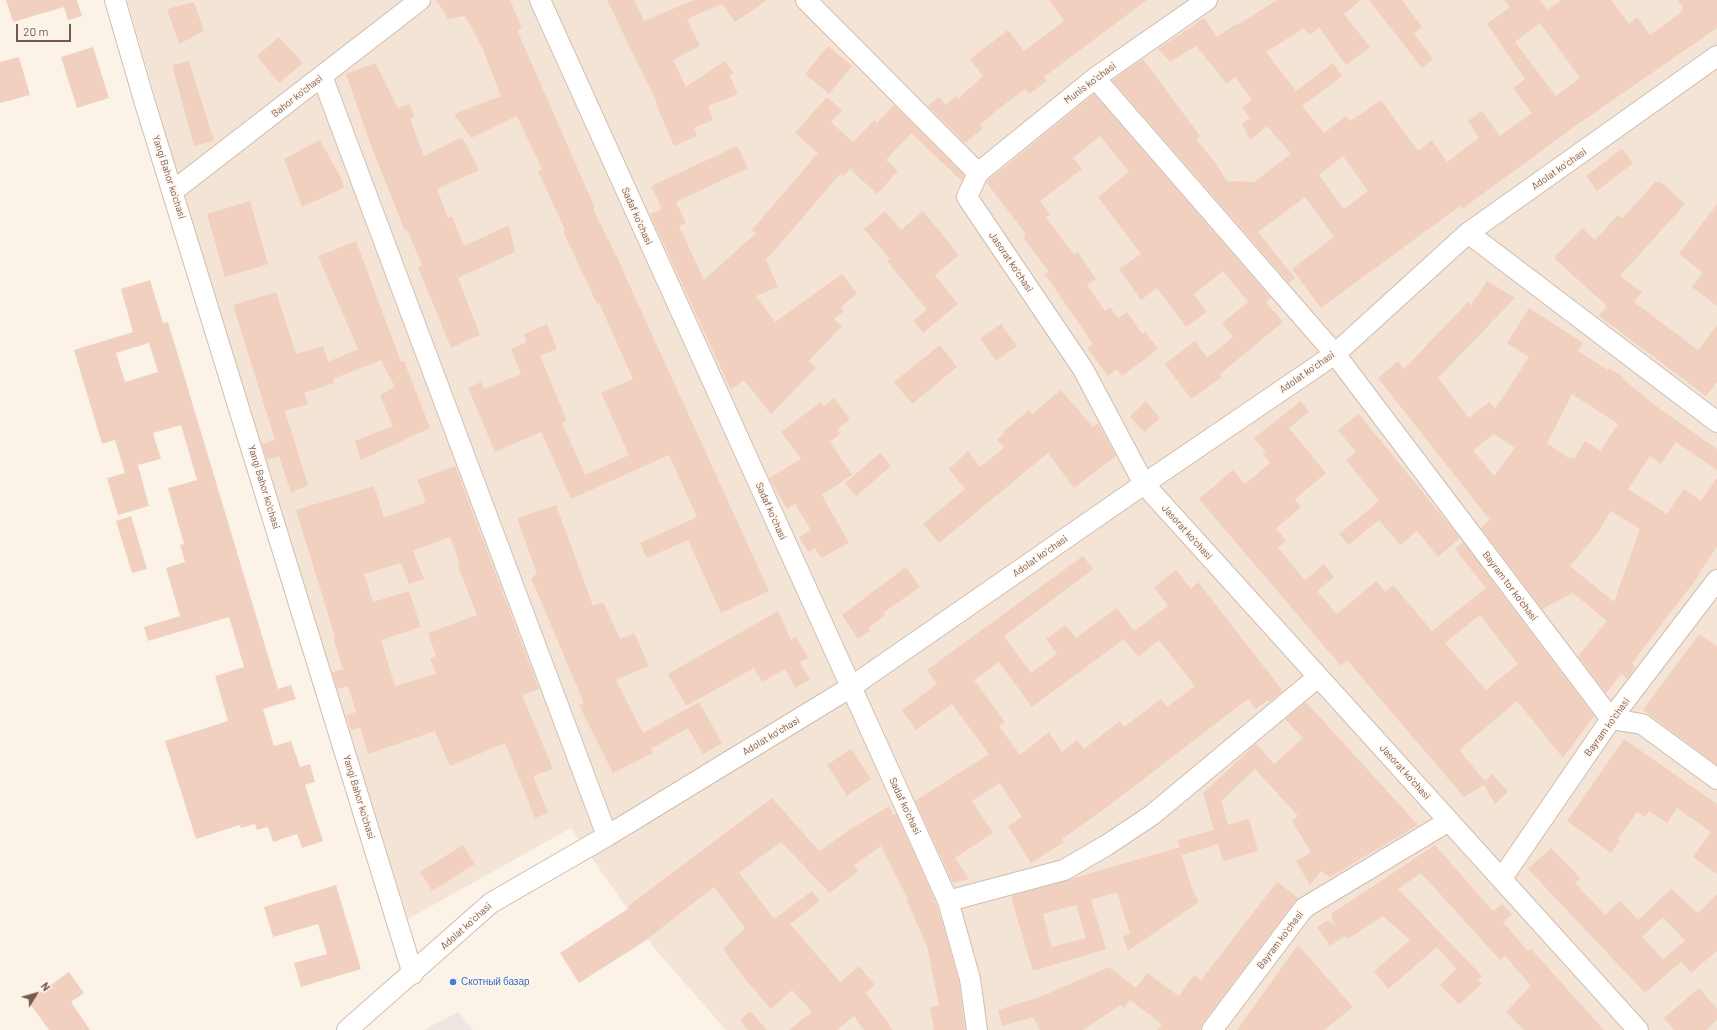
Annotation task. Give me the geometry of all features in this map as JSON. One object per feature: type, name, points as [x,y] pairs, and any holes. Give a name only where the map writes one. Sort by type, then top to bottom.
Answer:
[{"type":"street","name":"Yangi Bahor ko'chasi","points":[[115,0],[144,100],[174,191],[413,974]]},
{"type":"street","name":"Sadaf koʻchasi","points":[[540,0],[948,901],[970,979],[977,1030]]},
{"type":"street","points":[[806,0],[978,173]]},
{"type":"street","name":"Munis koʻchasi","points":[[978,173],[1096,78],[1208,0]]},
{"type":"street","name":"Bahor ko'chasi","points":[[174,191],[322,76],[409,4]]},
{"type":"street","name":"Adolat koʻchasi","points":[[347,1030],[413,974],[491,903],[607,836],[851,687],[1335,354],[1468,234],[1717,56]]},
{"type":"street","points":[[322,76],[607,836]]},
{"type":"street","name":"Bayram tor koʻchasi","points":[[1096,78],[1335,354],[1611,719]]},
{"type":"street","name":"Jasorat koʻchasi","points":[[978,173],[967,197],[1083,369],[1144,484],[1638,1030]]},
{"type":"street","points":[[1468,234],[1717,422]]},
{"type":"street","name":"Bayram koʻchasi","points":[[1502,878],[1611,719],[1717,580]]},
{"type":"street","points":[[948,901],[1064,870],[1107,845],[1152,815],[1318,677]]},
{"type":"street","points":[[1611,719],[1642,724],[1717,779]]},
{"type":"street","name":"Bayram koʻchasi","points":[[1212,1030],[1304,908],[1449,821]]},
{"type":"shaded area","points":[[127,0],[1717,0],[1717,1030],[726,1030],[655,949],[571,828],[408,919],[237,380]]},
{"type":"shaded area","points":[[458,1012],[473,1030],[424,1030]]},
{"type":"building","points":[[6,0],[77,0],[82,16],[68,20],[64,7],[13,22]]},
{"type":"building","points":[[436,0],[510,0],[522,28],[517,30],[595,208],[593,209],[624,271],[769,591],[721,613],[688,540],[647,558],[640,543],[697,517],[669,455],[571,499],[541,432],[495,452],[468,388],[481,382],[484,389],[521,374],[511,349],[527,342],[524,334],[547,324],[557,349],[540,356],[567,421],[562,423],[585,475],[629,455],[601,393],[633,379],[599,303],[597,304],[563,231],[565,230],[538,171],[542,169],[517,116],[471,138],[454,114],[501,96],[482,47],[465,16],[448,19]]},
{"type":"building","points":[[607,0],[634,0],[644,21],[694,0],[767,0],[735,22],[722,4],[687,19],[700,46],[673,60],[686,87],[725,61],[733,73],[730,76],[738,94],[708,106],[713,120],[694,128],[697,136],[674,146],[656,104],[657,103]]},
{"type":"building","points":[[1049,0],[1147,0],[1044,77],[1047,81],[1029,94],[1025,89],[997,110],[980,125],[983,128],[965,143],[928,106],[939,97],[946,105],[956,96],[958,99],[983,76],[970,59],[1008,30],[1024,51],[1064,21]]},
{"type":"building","points":[[1277,0],[1361,0],[1344,14],[1370,47],[1346,65],[1319,27],[1310,35],[1304,28],[1266,52],[1296,91],[1333,63],[1342,76],[1302,106],[1324,133],[1346,116],[1350,121],[1381,100],[1418,151],[1432,140],[1447,162],[1479,138],[1468,121],[1482,111],[1500,136],[1532,113],[1513,88],[1525,79],[1487,24],[1510,7],[1504,0],[1540,0],[1547,10],[1561,0],[1611,0],[1629,24],[1637,17],[1650,35],[1683,11],[1681,9],[1683,7],[1678,0],[1717,0],[1717,28],[1578,124],[1462,209],[1460,206],[1321,308],[1292,269],[1334,237],[1305,197],[1258,232],[1295,278],[1289,283],[1112,80],[1143,59],[1200,136],[1196,139],[1217,165],[1227,181],[1254,182],[1291,154],[1267,126],[1250,140],[1242,124],[1250,118],[1242,107],[1252,100],[1235,77],[1227,84],[1196,46],[1170,62],[1158,49],[1204,18],[1217,37],[1236,24],[1237,25]],"holes":[[[1540,23],[1580,78],[1556,96],[1515,42]],[[1343,156],[1368,191],[1344,209],[1319,175]]]},
{"type":"building","points":[[1369,0],[1402,0],[1422,27],[1414,34],[1433,59],[1422,68]]},
{"type":"building","points":[[194,2],[204,31],[179,44],[167,9]]},
{"type":"building","points":[[279,37],[303,63],[279,83],[257,56]]},
{"type":"building","points":[[828,46],[852,66],[829,94],[805,74]]},
{"type":"building","points":[[93,47],[109,98],[77,108],[61,57]]},
{"type":"building","points":[[19,57],[30,95],[0,103],[0,62]]},
{"type":"building","points":[[189,61],[214,141],[194,146],[172,65]]},
{"type":"building","points":[[375,63],[398,108],[410,104],[414,117],[410,119],[424,156],[462,137],[479,170],[437,189],[448,218],[452,217],[464,246],[509,225],[515,252],[458,278],[480,335],[451,348],[418,267],[422,265],[407,230],[405,231],[370,143],[346,74]]},
{"type":"building","points":[[1094,94],[1271,298],[1266,302],[1283,322],[1220,374],[1222,377],[1191,399],[1165,364],[1195,341],[1207,358],[1233,337],[1222,323],[1248,302],[1223,271],[1194,294],[1207,312],[1186,327],[1157,288],[1141,300],[1119,269],[1141,254],[1098,197],[1129,172],[1100,136],[1073,158],[1082,169],[1040,201],[1050,215],[1046,217],[1074,255],[1078,252],[1096,279],[1087,285],[1105,311],[1110,307],[1118,318],[1127,312],[1142,334],[1145,332],[1158,349],[1122,376],[1117,369],[1108,376],[1087,348],[1093,344],[1045,274],[1049,272],[1023,237],[1026,234],[986,182]]},
{"type":"building","points":[[827,97],[842,110],[831,122],[853,142],[874,120],[877,123],[894,105],[964,175],[962,181],[911,133],[886,160],[898,171],[877,194],[850,169],[843,176],[841,173],[766,260],[778,287],[756,296],[775,322],[842,274],[857,294],[841,307],[844,311],[834,319],[842,326],[809,361],[816,368],[771,414],[744,380],[731,390],[650,214],[662,209],[651,186],[737,146],[748,168],[676,202],[686,223],[679,226],[704,280],[756,233],[752,230],[818,153],[795,133]]},
{"type":"building","points":[[320,140],[342,180],[344,188],[302,207],[284,159]]},
{"type":"building","points":[[1622,149],[1633,163],[1597,191],[1586,176]]},
{"type":"building","points":[[1655,182],[1661,182],[1685,204],[1620,276],[1642,292],[1634,302],[1698,350],[1717,325],[1717,382],[1706,396],[1599,316],[1607,306],[1554,258],[1582,228],[1595,240],[1618,215],[1623,218]]},
{"type":"building","points":[[250,201],[268,264],[225,277],[207,214]]},
{"type":"building","points":[[1717,204],[1717,306],[1692,287],[1703,273],[1679,254]]},
{"type":"building","points":[[885,211],[901,230],[923,211],[959,255],[935,275],[958,304],[923,333],[913,321],[927,310],[887,261],[890,259],[864,229]]},
{"type":"building","points":[[356,241],[401,362],[404,361],[430,428],[361,460],[355,441],[393,426],[380,395],[395,387],[381,360],[333,379],[334,383],[304,393],[308,404],[285,411],[308,485],[291,493],[279,456],[267,460],[262,444],[275,440],[233,305],[276,292],[296,354],[323,346],[328,362],[358,349],[318,256]]},
{"type":"building","points":[[150,280],[163,323],[168,322],[278,689],[291,685],[296,699],[263,709],[274,746],[291,741],[300,767],[310,764],[315,782],[305,785],[323,841],[302,848],[297,834],[273,842],[268,827],[257,830],[255,824],[241,828],[240,825],[196,839],[165,741],[228,721],[215,676],[244,667],[229,617],[148,641],[144,627],[180,616],[166,568],[185,562],[180,545],[184,544],[168,488],[197,480],[181,425],[153,433],[161,459],[138,465],[149,506],[118,515],[107,478],[125,473],[115,440],[102,444],[74,350],[133,332],[121,289]],"holes":[[[149,343],[158,372],[125,382],[116,353]]]},
{"type":"building","points":[[1487,281],[1515,298],[1438,378],[1469,418],[1489,402],[1495,409],[1529,357],[1507,343],[1529,308],[1583,343],[1578,351],[1608,370],[1609,368],[1623,377],[1622,378],[1653,404],[1717,449],[1717,470],[1676,442],[1661,464],[1650,456],[1628,489],[1667,514],[1684,489],[1701,501],[1717,478],[1717,547],[1699,573],[1700,574],[1632,663],[1635,668],[1627,679],[1621,674],[1606,693],[1578,656],[1607,621],[1573,593],[1542,609],[1481,528],[1490,520],[1378,378],[1398,361],[1404,369],[1468,302],[1471,305]],"holes":[[[1572,394],[1618,424],[1600,451],[1585,441],[1574,459],[1571,457],[1570,459],[1547,443]],[[1494,434],[1515,448],[1494,476],[1473,450]],[[1611,511],[1640,529],[1614,602],[1570,566],[1597,534]]]},
{"type":"building","points":[[1001,324],[1017,346],[996,361],[980,338]]},
{"type":"building","points":[[940,345],[957,367],[912,404],[894,382]]},
{"type":"building","points":[[1061,390],[1093,427],[1098,423],[1116,456],[1074,488],[1048,453],[939,543],[923,524],[965,489],[949,469],[968,451],[980,467],[1004,448],[997,439],[1004,434],[1003,432],[1029,410],[1032,414]]},
{"type":"building","points":[[834,398],[850,419],[837,429],[840,434],[830,442],[852,475],[822,495],[849,543],[821,558],[815,548],[808,552],[799,537],[811,530],[795,504],[787,509],[769,478],[801,459],[781,432],[821,402],[824,406]]},
{"type":"building","points":[[1146,401],[1160,418],[1144,432],[1130,416]]},
{"type":"building","points":[[1301,401],[1309,412],[1289,428],[1326,473],[1295,499],[1301,507],[1276,528],[1286,541],[1278,548],[1305,580],[1324,564],[1334,577],[1317,591],[1337,614],[1376,581],[1385,592],[1393,585],[1432,631],[1486,588],[1455,549],[1463,542],[1594,716],[1563,758],[1517,701],[1459,750],[1485,781],[1492,774],[1508,792],[1495,804],[1484,785],[1464,797],[1347,660],[1341,666],[1199,499],[1233,470],[1245,484],[1270,463],[1263,454],[1266,452],[1254,438]],"holes":[[[1480,615],[1518,664],[1486,690],[1445,643]]]},
{"type":"building","points":[[1359,414],[1460,538],[1438,557],[1417,531],[1400,545],[1379,520],[1348,545],[1339,534],[1379,501],[1346,460],[1356,452],[1338,430]]},
{"type":"building","points":[[880,453],[891,466],[856,496],[845,483]]},
{"type":"building","points":[[455,466],[539,689],[522,695],[553,769],[533,776],[548,813],[535,818],[505,743],[450,766],[435,731],[368,754],[360,727],[351,730],[346,715],[356,712],[348,686],[337,689],[332,672],[343,669],[333,638],[335,637],[296,510],[374,486],[384,518],[426,502],[417,480]],"holes":[[[450,537],[460,565],[458,566],[477,615],[428,633],[436,656],[430,658],[436,674],[395,686],[381,640],[421,627],[409,591],[373,602],[364,574],[401,563],[409,584],[424,579],[413,551]]]},
{"type":"building","points":[[556,505],[593,606],[603,602],[620,639],[634,633],[649,666],[616,680],[643,733],[699,702],[722,743],[703,754],[688,728],[651,749],[653,753],[613,773],[579,705],[584,703],[531,578],[537,574],[517,518]]},
{"type":"building","points":[[131,516],[147,569],[132,573],[116,521]]},
{"type":"building","points":[[1083,556],[1093,569],[1004,636],[1031,673],[1057,654],[1046,639],[1065,625],[1076,638],[1117,608],[1134,631],[1168,606],[1154,587],[1176,570],[1191,589],[1198,582],[1283,691],[1269,702],[1268,700],[1256,709],[1248,699],[1103,810],[1062,839],[1064,842],[1031,863],[1008,826],[1022,817],[1000,783],[972,801],[993,833],[955,858],[969,879],[953,883],[915,801],[989,754],[952,704],[916,730],[902,710],[937,684],[927,670]],"holes":[[[1124,639],[1138,657],[1159,640],[1195,686],[1167,707],[1161,699],[1124,727],[1120,721],[1084,749],[1077,740],[1062,752],[1049,732],[1020,755],[999,726],[1005,722],[974,680],[999,662],[1032,707]]]},
{"type":"building","points":[[906,567],[920,587],[883,613],[885,615],[868,628],[870,631],[858,639],[842,615]]},
{"type":"building","points":[[778,611],[791,640],[796,637],[808,658],[800,662],[810,680],[795,688],[785,669],[762,682],[754,668],[686,706],[668,674]]},
{"type":"building","points":[[1699,634],[1717,646],[1717,765],[1643,710]]},
{"type":"building","points":[[1306,702],[1418,825],[1330,877],[1321,871],[1310,885],[1296,861],[1311,852],[1292,821],[1298,816],[1255,769],[1221,801],[1228,825],[1249,819],[1258,851],[1223,861],[1218,844],[1182,855],[1180,850],[1192,888],[1199,902],[1128,951],[1123,937],[1130,933],[1117,892],[1091,900],[1106,949],[1033,971],[1012,901],[1012,896],[1180,847],[1177,840],[1214,830],[1203,793],[1256,744],[1274,764],[1303,738],[1285,719]],"holes":[[[1076,905],[1086,938],[1052,947],[1043,914]]]},
{"type":"building","points":[[1624,739],[1717,804],[1717,874],[1693,857],[1711,832],[1677,808],[1667,823],[1649,811],[1645,817],[1637,812],[1618,839],[1620,840],[1611,853],[1567,821]]},
{"type":"building","points":[[851,749],[871,779],[847,796],[827,765]]},
{"type":"building","points":[[772,798],[819,851],[854,827],[889,806],[893,815],[896,813],[937,905],[959,981],[965,1030],[934,1030],[930,1007],[939,1006],[927,946],[906,899],[908,899],[881,846],[854,865],[858,871],[830,893],[781,842],[739,873],[774,919],[812,891],[820,901],[790,924],[840,982],[859,966],[875,985],[866,993],[893,1030],[864,1030],[854,1016],[837,1030],[789,1030],[812,1012],[792,990],[771,1009],[741,974],[723,949],[745,928],[714,887],[645,941],[579,983],[560,953],[629,908],[628,906]]},
{"type":"building","points":[[463,845],[475,864],[432,891],[420,872]]},
{"type":"building","points":[[1435,845],[1493,911],[1502,904],[1512,915],[1503,922],[1528,951],[1531,949],[1604,1030],[1524,1030],[1506,1012],[1531,986],[1505,956],[1500,960],[1421,873],[1398,889],[1482,976],[1478,980],[1482,983],[1459,1005],[1440,985],[1456,969],[1437,947],[1388,989],[1374,971],[1410,940],[1383,916],[1348,939],[1345,936],[1330,946],[1317,927],[1328,920],[1336,926],[1331,918],[1333,916],[1331,914]]},
{"type":"building","points":[[1551,848],[1580,878],[1575,883],[1605,915],[1620,901],[1638,920],[1671,889],[1698,913],[1717,894],[1717,951],[1691,973],[1681,962],[1645,993],[1528,869]],"holes":[[[1663,917],[1685,941],[1663,959],[1642,937]]]},
{"type":"building","points":[[1277,882],[1298,898],[1203,1023],[1200,1030],[1157,1030],[1162,1024],[1130,1000],[1124,1008],[1120,1005],[1083,1030],[1040,1030],[1033,1017],[1002,1026],[998,1010],[1040,997],[1109,967],[1136,988],[1147,973],[1179,996],[1194,975],[1201,980]]},
{"type":"building","points":[[336,885],[361,969],[301,987],[294,963],[327,954],[318,924],[273,937],[264,907]]},
{"type":"building","points":[[1298,945],[1353,1007],[1324,1030],[1237,1030]]},
{"type":"building","points":[[69,972],[84,993],[71,1002],[90,1030],[49,1030],[28,1001]]},
{"type":"building","points":[[1699,988],[1717,1009],[1717,1020],[1706,1030],[1674,1030],[1664,1018]]},
{"type":"building","points":[[750,1011],[767,1030],[748,1030],[740,1020]]},
{"type":"place","name":"Скотный базар","points":[[453,982]]}]
